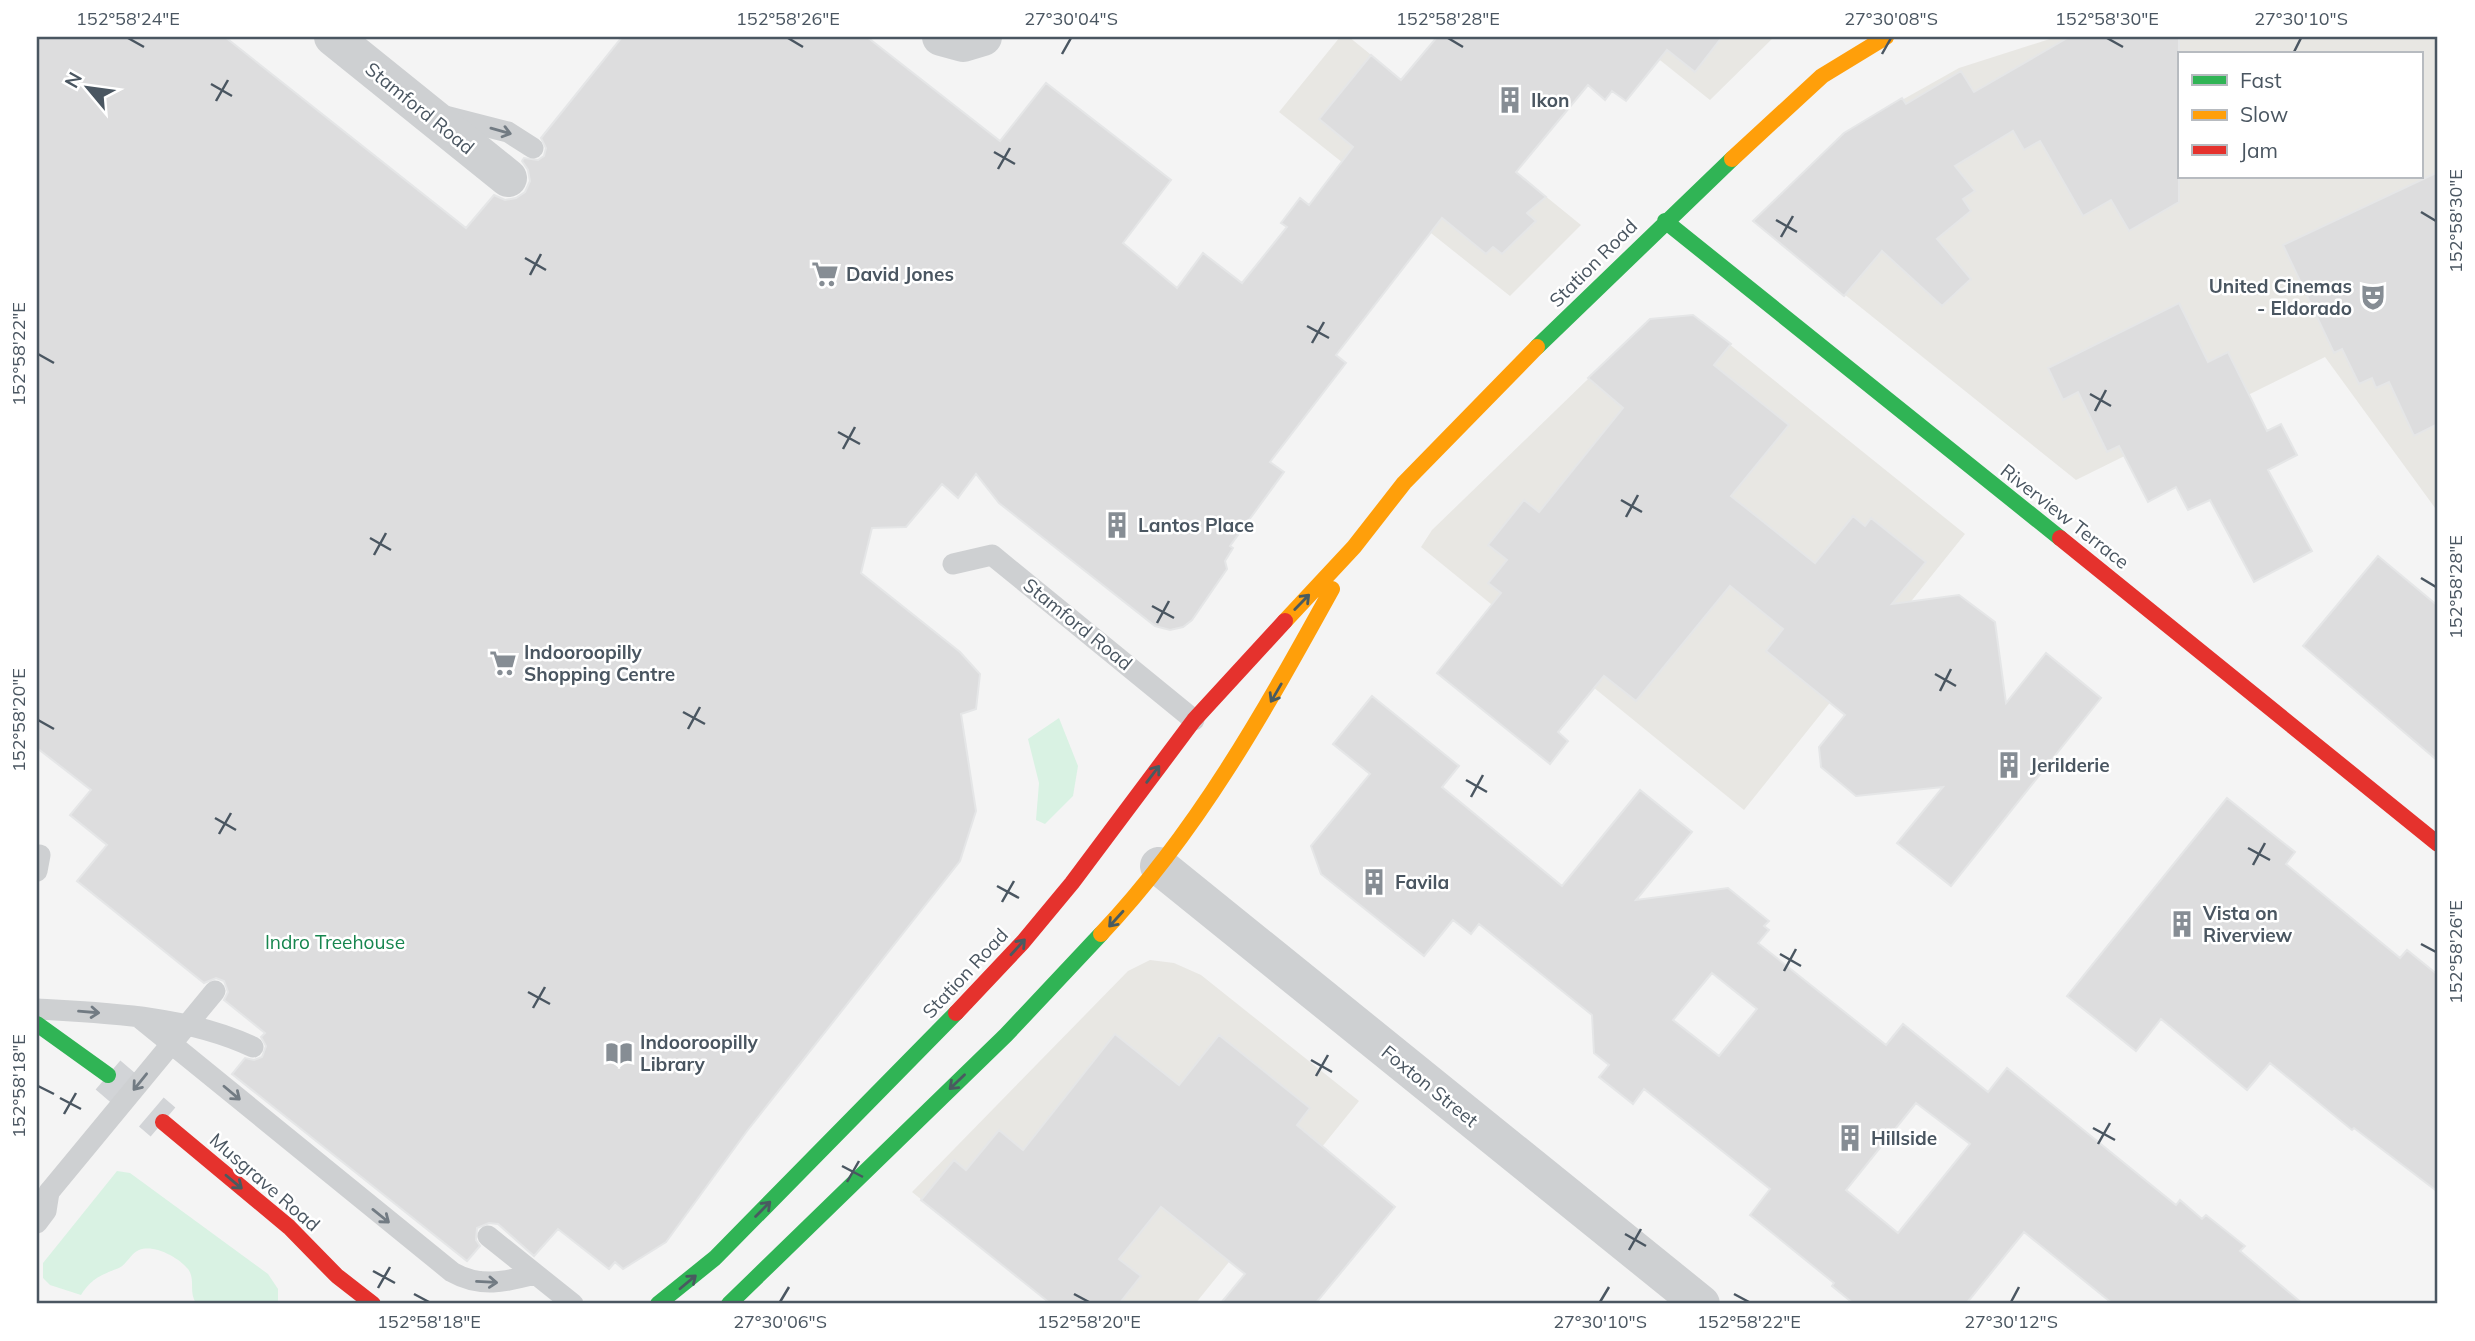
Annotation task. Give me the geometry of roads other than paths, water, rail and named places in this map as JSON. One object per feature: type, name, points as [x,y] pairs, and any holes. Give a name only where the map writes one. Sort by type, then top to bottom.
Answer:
[{"type":"street","name":"Stamford Road","points":[[333,37],[508,178]]},
{"type":"street","points":[[941,37],[963,43],[983,37]]},
{"type":"street","name":"Station Road","points":[[658,1304],[715,1258],[1023,942],[1117,833],[1198,724],[1354,547],[1404,483],[1485,398],[1796,97],[1822,76],[1886,37]]},
{"type":"street","name":"Riverview Terrace","points":[[1665,221],[1917,426],[2270,704],[2438,844]]},
{"type":"street","name":"Station Road","points":[[729,1304],[1025,1015],[1114,921],[1237,757],[1291,667],[1354,547]]},
{"type":"street","points":[[1220,742],[1237,757]]},
{"type":"street","name":"Foxton Street","points":[[1155,863],[1701,1304]]},
{"type":"street","points":[[37,1024],[108,1075]]},
{"type":"street","name":"Musgrave Road","points":[[163,1122],[289,1227],[337,1276],[373,1304]]},
{"type":"street","name":"Musgrave Road","points":[[337,1276],[347,1291],[349,1304]]},
{"type":"lane","points":[[419,108],[508,132],[533,148]]},
{"type":"lane","name":"Stamford Road","points":[[953,564],[992,555],[1198,724]]},
{"type":"lane","points":[[37,1223],[46,1211],[43,1195],[215,991]]},
{"type":"lane","points":[[37,1009],[197,1026],[253,1047]]},
{"type":"lane","points":[[141,1019],[452,1272],[470,1280],[489,1283],[535,1274]]},
{"type":"lane","points":[[488,1236],[573,1304]]},
{"type":"tunnel","points":[[108,1075],[163,1122]]},
{"type":"place","name":"Ikon","points":[[1510,100]]},
{"type":"place","name":"David Jones","points":[[825,274]]},
{"type":"place","name":"United Cinemas - Eldorado","points":[[2373,297]]},
{"type":"place","name":"Lantos Place","points":[[1117,525]]},
{"type":"place","name":"Indooroopilly Shopping Centre","points":[[503,663]]},
{"type":"place","name":"Jerilderie","points":[[2009,765]]},
{"type":"place","name":"Favila","points":[[1374,882]]},
{"type":"place","name":"Vista on Riverview","points":[[2182,924]]},
{"type":"place","name":"Indooroopilly Library","points":[[619,1053]]},
{"type":"place","name":"Hillside","points":[[1850,1138]]},
{"type":"park label","name":"Indro Treehouse","points":[[335,942]]}]
